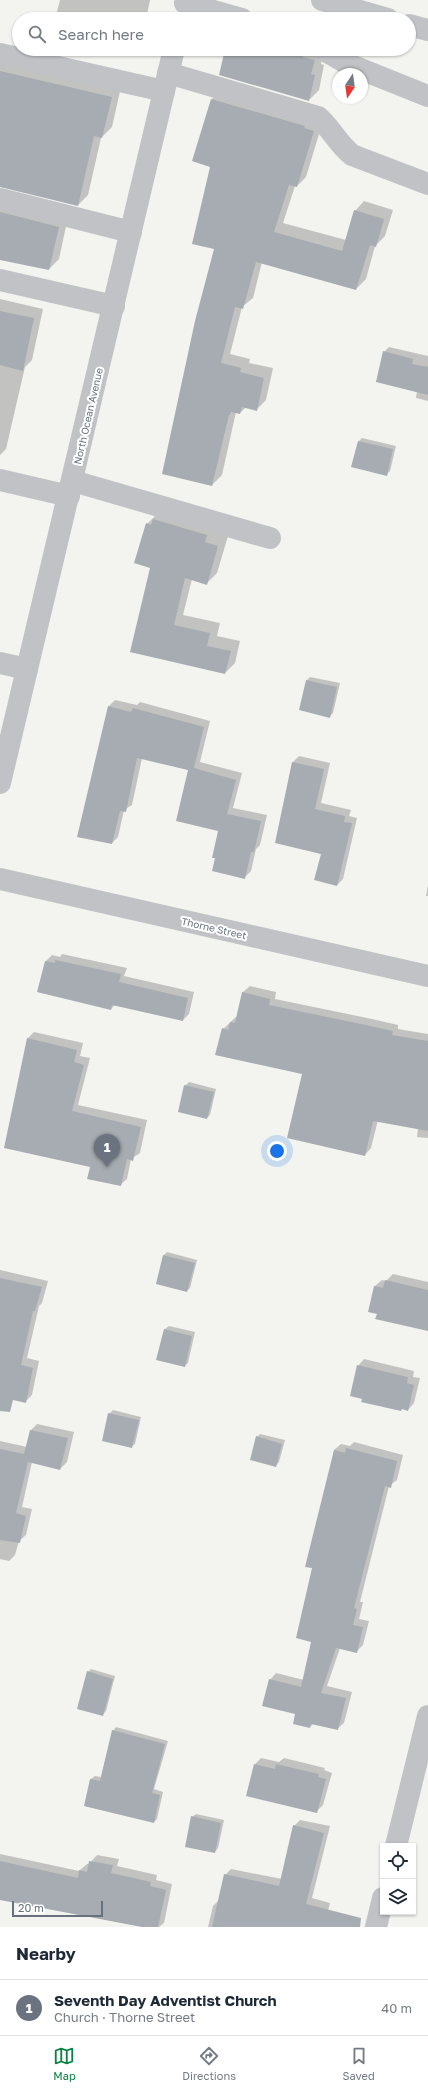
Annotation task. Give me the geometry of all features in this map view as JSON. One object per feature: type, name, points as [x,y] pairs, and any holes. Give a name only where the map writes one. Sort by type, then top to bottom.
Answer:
[{"type":"street","points":[[322,0],[364,12]]},
{"type":"street","points":[[184,7],[208,12]]},
{"type":"street","points":[[416,27],[428,30]]},
{"type":"street","points":[[0,54],[166,82],[318,117],[329,126],[342,147],[352,154],[428,184]]},
{"type":"street","name":"North Ocean Avenue","points":[[0,783],[172,56]]},
{"type":"street","points":[[334,56],[348,64],[428,96]]},
{"type":"street","points":[[0,199],[131,232]]},
{"type":"street","points":[[0,280],[114,306]]},
{"type":"street","points":[[0,480],[71,488],[270,538]]},
{"type":"street","points":[[0,663],[27,669]]},
{"type":"street","name":"Thorne Street","points":[[0,879],[428,976]]},
{"type":"street","points":[[397,1843],[428,1716]]},
{"type":"street","points":[[376,1927],[380,1910]]},
{"type":"building","points":[[223,56],[303,56],[315,60],[311,74],[315,75],[309,101],[219,75]]},
{"type":"building","points":[[0,71],[112,97],[102,138],[94,136],[78,206],[0,187]]},
{"type":"building","points":[[211,99],[305,126],[304,128],[314,131],[297,187],[289,185],[274,232],[342,251],[354,210],[384,219],[376,247],[370,245],[356,290],[256,262],[243,309],[235,307],[221,363],[241,368],[240,372],[264,378],[257,411],[242,407],[240,414],[231,412],[229,415],[212,486],[162,474],[195,321],[214,249],[192,244],[210,167],[192,161]]},
{"type":"building","points":[[0,212],[59,227],[49,270],[0,260]]},
{"type":"building","points":[[0,311],[34,318],[23,371],[0,365]]},
{"type":"building","points":[[383,351],[413,359],[412,364],[428,367],[428,395],[376,382]]},
{"type":"building","points":[[358,441],[393,449],[387,476],[351,467]]},
{"type":"building","points":[[153,519],[207,535],[205,542],[218,546],[207,585],[185,578],[174,625],[210,633],[207,646],[231,651],[225,674],[130,652],[150,568],[134,563],[146,523],[151,525]]},
{"type":"building","points":[[306,680],[337,687],[330,718],[299,710]]},
{"type":"building","points":[[108,706],[131,712],[133,708],[204,727],[194,768],[236,780],[227,814],[261,821],[254,852],[251,852],[245,879],[212,871],[215,858],[212,858],[218,831],[176,821],[188,770],[137,758],[126,812],[120,811],[112,844],[77,837]]},
{"type":"building","points":[[292,762],[324,769],[315,809],[345,816],[344,822],[352,823],[337,886],[314,880],[321,854],[275,843]]},
{"type":"building","points":[[55,960],[121,974],[119,982],[188,998],[183,1021],[112,1005],[111,1010],[37,992],[45,961],[55,963]]},
{"type":"building","points":[[242,992],[270,999],[269,1005],[393,1031],[392,1035],[428,1041],[428,1131],[373,1121],[365,1156],[287,1138],[302,1074],[215,1055],[222,1028],[228,1030],[230,1022],[235,1023]]},
{"type":"building","points":[[27,1038],[77,1050],[74,1062],[84,1065],[72,1111],[141,1127],[133,1161],[127,1159],[121,1186],[87,1179],[90,1167],[4,1148]]},
{"type":"building","points":[[184,1085],[214,1092],[207,1119],[178,1112]]},
{"type":"building","points":[[163,1255],[195,1263],[187,1292],[156,1284]]},
{"type":"building","points":[[0,1278],[42,1287],[35,1311],[33,1311],[21,1365],[33,1368],[26,1403],[13,1400],[10,1412],[0,1411]]},
{"type":"building","points":[[385,1280],[428,1290],[428,1331],[375,1319],[377,1314],[368,1312],[374,1286],[383,1288]]},
{"type":"building","points":[[164,1329],[192,1336],[185,1367],[156,1360]]},
{"type":"building","points":[[357,1365],[408,1377],[407,1383],[414,1385],[408,1411],[402,1409],[401,1411],[361,1402],[362,1399],[350,1396]]},
{"type":"building","points":[[108,1413],[139,1420],[132,1448],[102,1441]]},
{"type":"building","points":[[30,1430],[68,1438],[60,1470],[28,1462],[16,1513],[26,1516],[20,1543],[0,1540],[0,1449],[24,1454]]},
{"type":"building","points":[[256,1436],[282,1444],[276,1467],[250,1460]]},
{"type":"building","points":[[346,1448],[397,1461],[391,1488],[385,1486],[354,1608],[357,1609],[353,1625],[363,1627],[357,1653],[336,1648],[321,1693],[346,1698],[338,1730],[311,1724],[310,1728],[293,1724],[295,1714],[262,1706],[269,1679],[301,1687],[311,1642],[296,1638],[312,1568],[305,1567],[334,1450],[345,1453]]},
{"type":"building","points":[[87,1671],[113,1679],[103,1716],[77,1709]]},
{"type":"building","points":[[112,1730],[165,1744],[152,1793],[160,1795],[154,1823],[84,1806],[90,1779],[100,1781]]},
{"type":"building","points":[[254,1764],[275,1769],[276,1764],[319,1774],[318,1777],[326,1779],[317,1813],[246,1796]]},
{"type":"building","points":[[191,1816],[221,1823],[215,1853],[185,1847]]},
{"type":"building","points":[[293,1825],[324,1833],[306,1904],[361,1918],[360,1927],[212,1927],[224,1874],[279,1886]]},
{"type":"building","points":[[0,1861],[78,1878],[79,1870],[87,1872],[89,1861],[113,1865],[111,1873],[151,1882],[150,1886],[166,1890],[158,1927],[142,1927],[0,1900]]},
{"type":"place","name":"Seventh Day Adventist Church","points":[[107,1167]]}]
